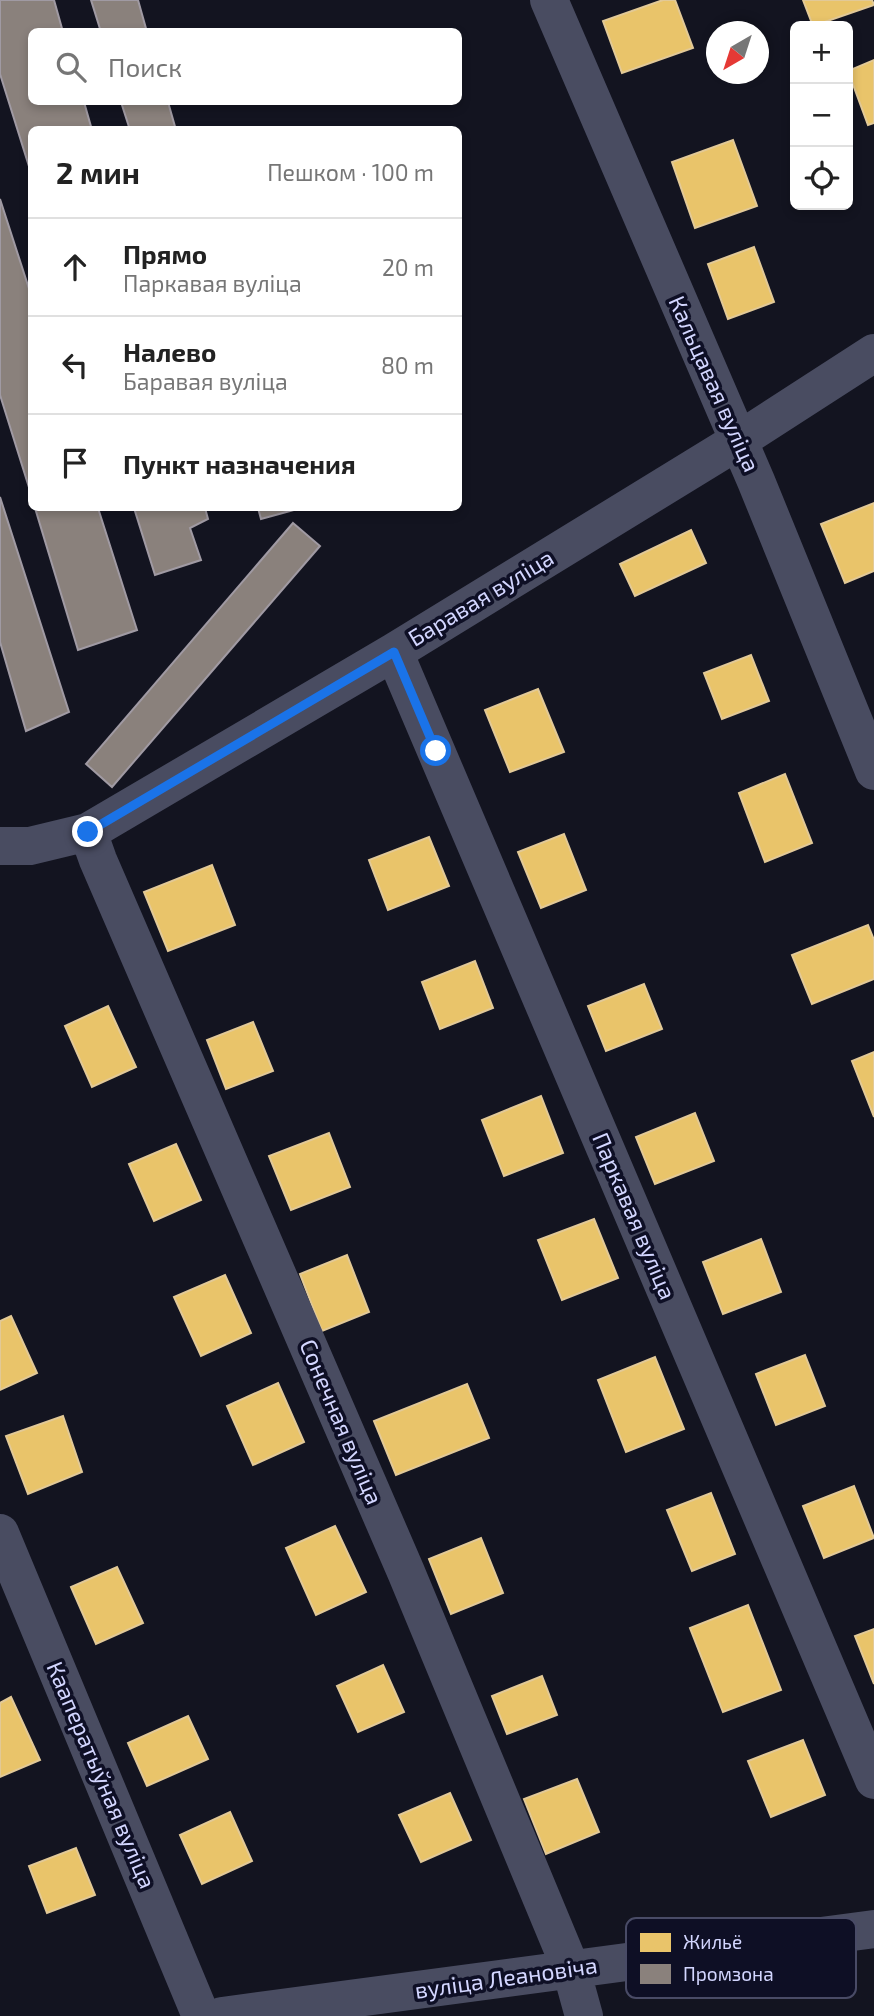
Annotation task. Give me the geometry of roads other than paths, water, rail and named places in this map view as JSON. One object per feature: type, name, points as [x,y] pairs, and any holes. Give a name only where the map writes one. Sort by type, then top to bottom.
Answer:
[{"type":"street","name":"Кальцавая вуліца","points":[[549,0],[756,481],[874,771]]},
{"type":"street","name":"Баравая вуліца","points":[[0,846],[30,846],[88,832],[394,652],[738,441],[874,353]]},
{"type":"street","name":"Паркавая вуліца","points":[[394,652],[874,1780]]},
{"type":"street","name":"Сонечная вуліца","points":[[88,832],[406,1572],[571,1969],[584,2016]]},
{"type":"street","name":"Кааператыўная вуліца","points":[[0,1533],[201,2016]]},
{"type":"street","name":"вуліца Леановіча","points":[[856,1931],[874,1929]]},
{"type":"street","name":"вуліца Леановіча","points":[[222,2016],[626,1962]]}]
